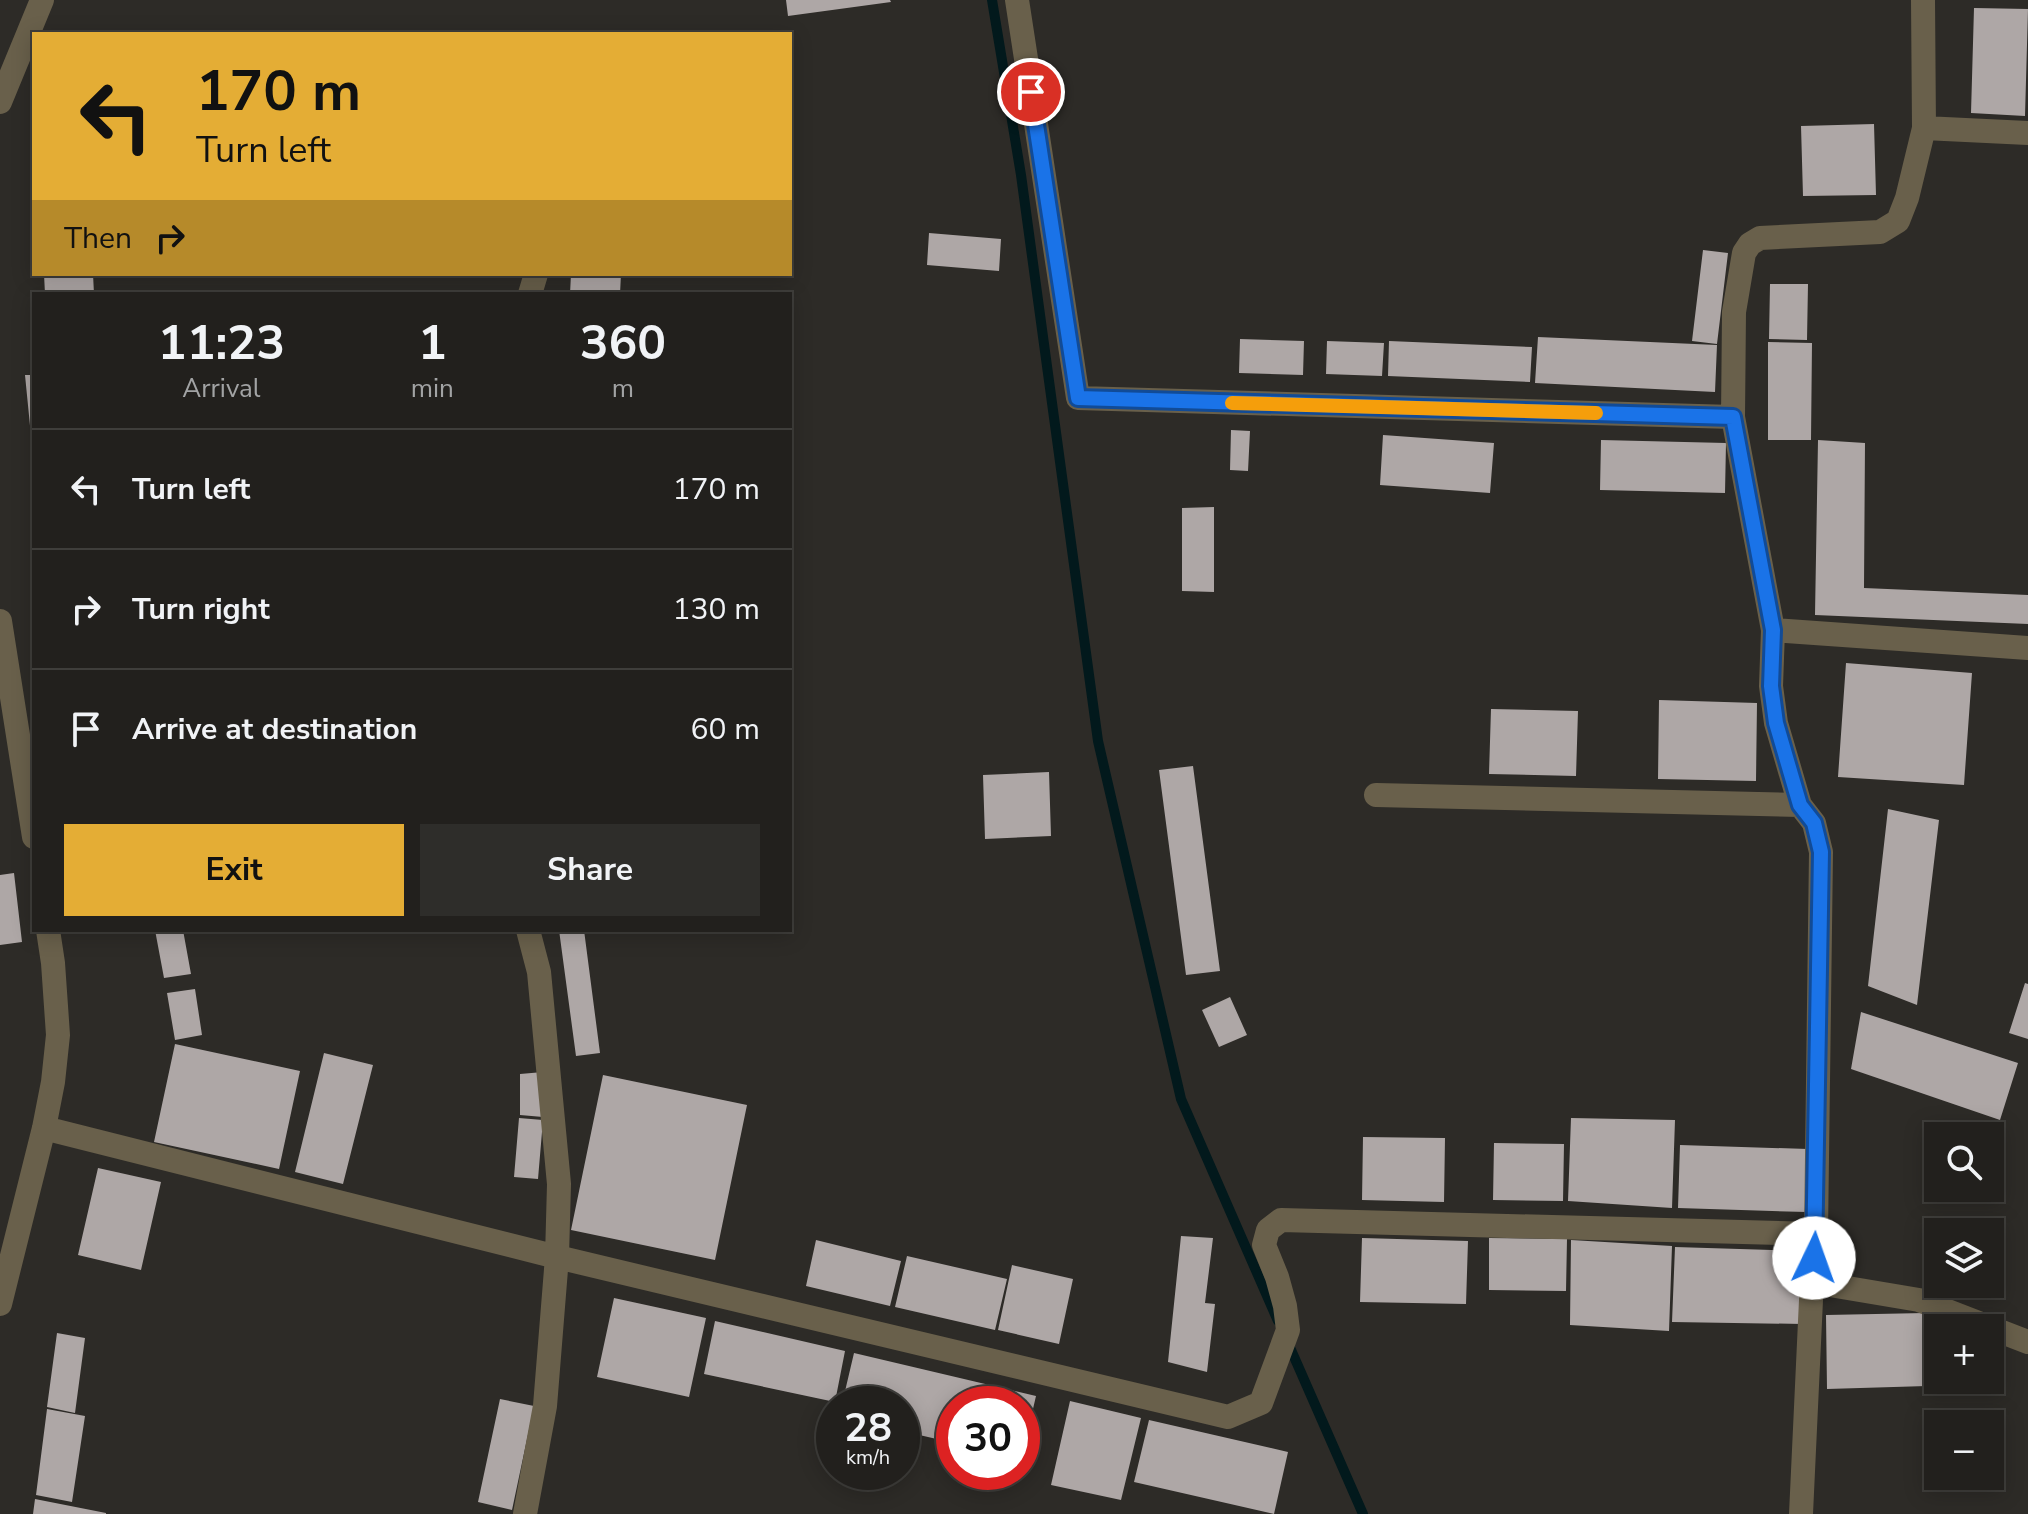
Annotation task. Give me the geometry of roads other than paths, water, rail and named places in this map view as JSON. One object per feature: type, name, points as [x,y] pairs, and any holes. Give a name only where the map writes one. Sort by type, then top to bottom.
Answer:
[{"type":"street","points":[[0,102],[42,0]]},
{"type":"street","points":[[1017,0],[1078,398],[1733,417]]},
{"type":"street","points":[[1801,1514],[1816,1234],[1821,852],[1814,823],[1800,805],[1776,723],[1771,686],[1773,630],[1733,417],[1734,312],[1744,253],[1750,244],[1760,238],[1880,232],[1898,221],[1907,198],[1924,128],[1923,0]]},
{"type":"street","points":[[1924,128],[2028,133]]},
{"type":"street","points":[[0,621],[32,824]]},
{"type":"street","points":[[1773,630],[2028,648]]},
{"type":"street","points":[[1376,795],[1800,805]]},
{"type":"street","points":[[0,1304],[53,1082],[58,1035],[48,932]]},
{"type":"street","points":[[525,1514],[545,1406],[557,1257],[559,1184],[539,972],[529,932]]},
{"type":"street","points":[[44,1128],[557,1257],[1228,1417],[1261,1403],[1288,1330],[1277,1277],[1264,1245],[1268,1230],[1281,1220],[1816,1234]]},
{"type":"street","points":[[1812,1282],[1919,1300],[2028,1342]]},
{"type":"waterway","points":[[992,0],[1021,175],[1098,741],[1181,1099],[1278,1321]]},
{"type":"waterway","points":[[1288,1343],[1363,1514]]}]
